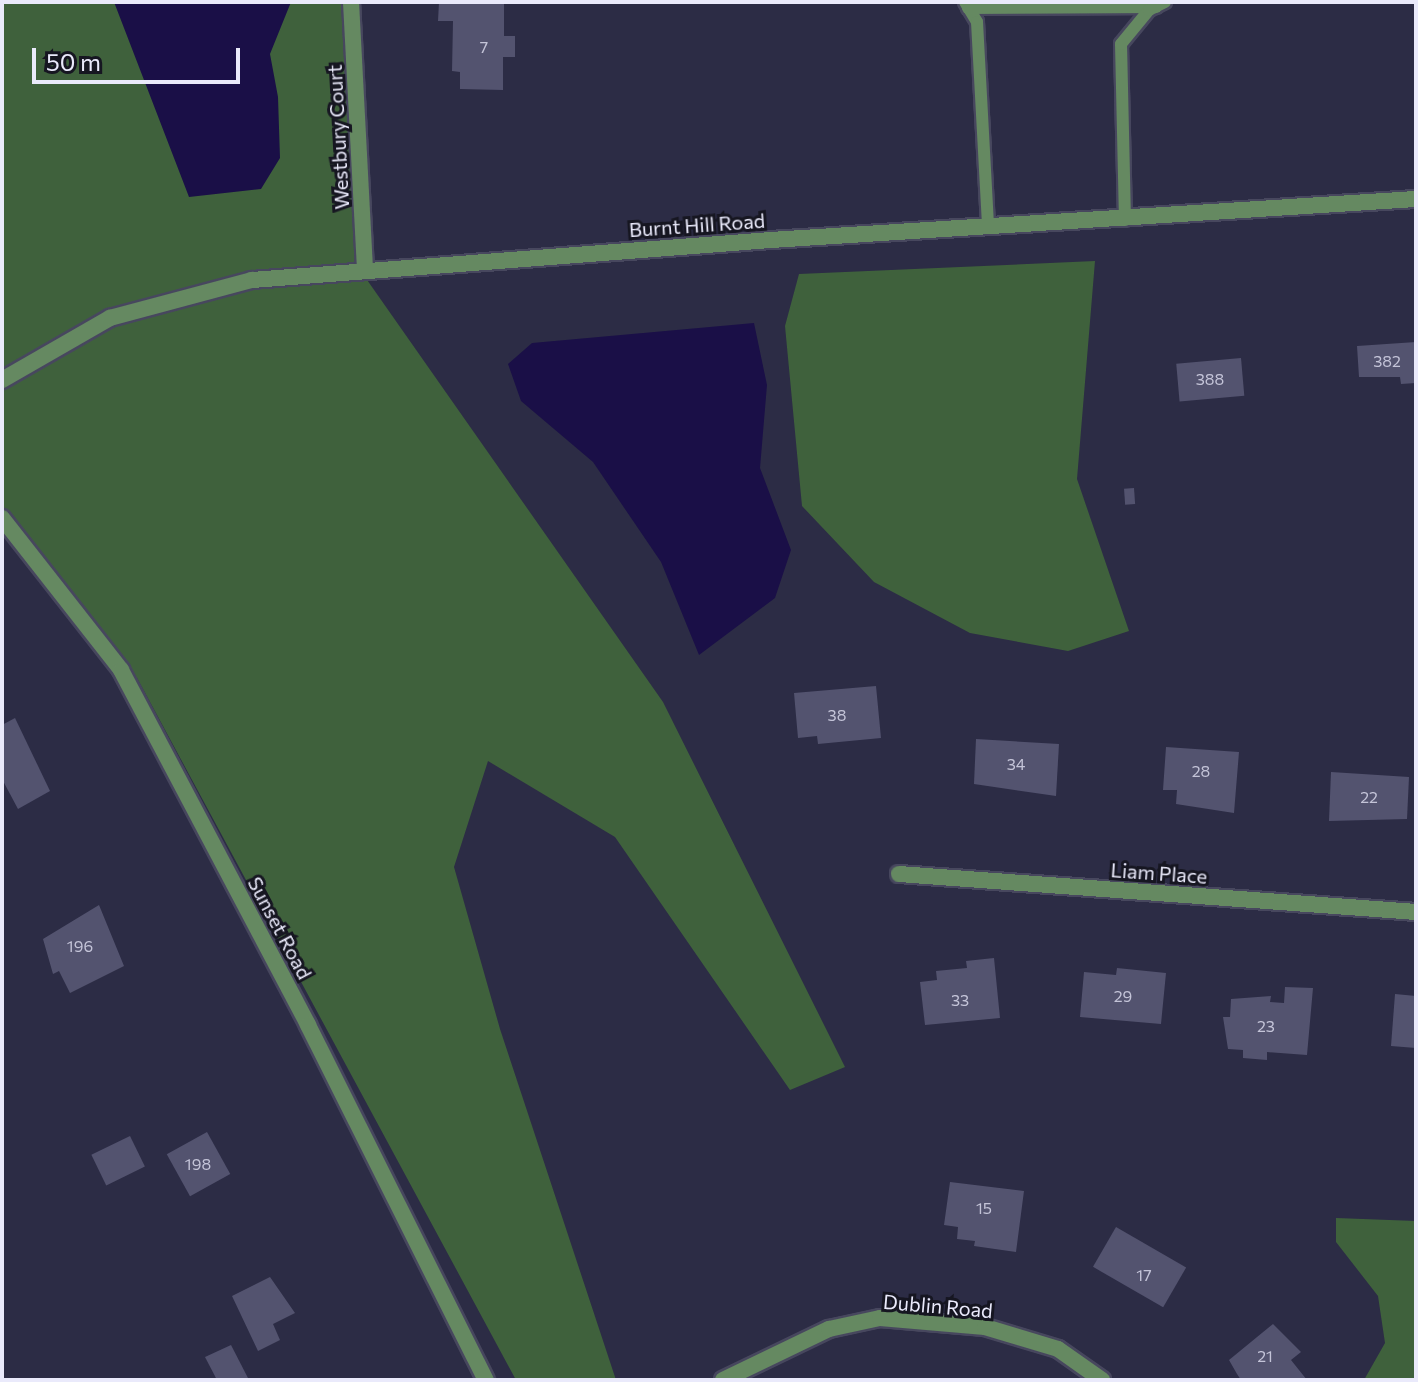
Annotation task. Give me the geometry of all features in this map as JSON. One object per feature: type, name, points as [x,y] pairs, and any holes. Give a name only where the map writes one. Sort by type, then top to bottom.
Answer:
[{"type":"street","name":"Westbury Court","points":[[351,2],[365,270]]},
{"type":"street","name":"Burnt Hill Road","points":[[2,380],[110,318],[252,280],[1416,199]]},
{"type":"street","name":"Sunset Road","points":[[2,518],[121,670],[308,1025],[486,1380]]},
{"type":"street","name":"Liam Place","points":[[899,874],[1416,912]]},
{"type":"street","name":"Dublin Road","points":[[723,1380],[829,1329],[880,1318],[985,1327],[1058,1349],[1102,1380]]},
{"type":"lane","points":[[966,5],[1159,4]]},
{"type":"lane","points":[[1125,220],[1121,44],[1159,4]]},
{"type":"lane","points":[[966,5],[977,22],[988,228]]},
{"type":"green space","points":[[2,2],[350,2],[365,277],[663,702],[845,1067],[790,1090],[615,837],[488,761],[454,867],[500,1029],[616,1380],[516,1380],[137,678],[2,511]]},
{"type":"green space","points":[[1095,261],[1077,479],[1129,631],[1068,651],[970,633],[874,582],[802,506],[785,326],[799,274]]},
{"type":"green space","points":[[1336,1218],[1416,1221],[1416,1380],[1364,1380],[1385,1343],[1378,1296],[1336,1242]]},
{"type":"shaded area","points":[[114,2],[291,2],[270,54],[278,97],[280,158],[261,189],[189,197]]},
{"type":"shaded area","points":[[754,323],[767,385],[760,468],[791,550],[775,598],[699,655],[661,562],[593,462],[521,401],[508,364],[532,343]]},
{"type":"building","points":[[439,2],[504,2],[504,36],[515,36],[515,57],[503,57],[503,90],[460,89],[460,72],[452,71],[453,21],[438,21]]},
{"type":"building","points":[[1416,342],[1416,383],[1401,384],[1400,377],[1359,377],[1357,346]]},
{"type":"building","points":[[1241,358],[1244,396],[1180,402],[1176,364]]},
{"type":"building","points":[[1134,488],[1135,504],[1125,505],[1124,489]]},
{"type":"building","points":[[876,686],[881,738],[818,744],[817,736],[798,738],[794,693]]},
{"type":"building","points":[[15,718],[50,791],[18,809],[2,779],[2,725]]},
{"type":"building","points":[[976,739],[1059,744],[1056,796],[974,784]]},
{"type":"building","points":[[1166,747],[1239,752],[1234,813],[1176,804],[1177,790],[1163,790]]},
{"type":"building","points":[[1331,772],[1409,777],[1407,819],[1329,821]]},
{"type":"building","points":[[99,905],[124,966],[70,993],[59,971],[53,974],[43,939]]},
{"type":"building","points":[[994,958],[1000,1018],[925,1025],[920,982],[937,980],[936,971],[967,968],[966,961]]},
{"type":"building","points":[[1117,968],[1166,973],[1161,1024],[1080,1017],[1084,972],[1116,975]]},
{"type":"building","points":[[1285,987],[1313,988],[1307,1055],[1267,1052],[1267,1060],[1243,1058],[1243,1050],[1228,1049],[1223,1017],[1230,1017],[1231,999],[1271,996],[1270,1002],[1284,1003]]},
{"type":"building","points":[[1395,994],[1416,996],[1416,1048],[1391,1046]]},
{"type":"building","points":[[207,1132],[230,1174],[190,1196],[167,1154]]},
{"type":"building","points":[[130,1136],[145,1167],[106,1185],[91,1155]]},
{"type":"building","points":[[950,1182],[1024,1191],[1016,1252],[974,1246],[975,1241],[957,1239],[958,1227],[944,1225]]},
{"type":"building","points":[[1116,1227],[1186,1268],[1163,1307],[1093,1267]]},
{"type":"building","points":[[270,1277],[295,1313],[273,1324],[280,1340],[258,1351],[232,1296]]},
{"type":"building","points":[[1273,1324],[1301,1352],[1291,1360],[1307,1380],[1241,1380],[1237,1374],[1229,1360]]},
{"type":"building","points":[[231,1345],[249,1380],[217,1380],[205,1357]]}]
